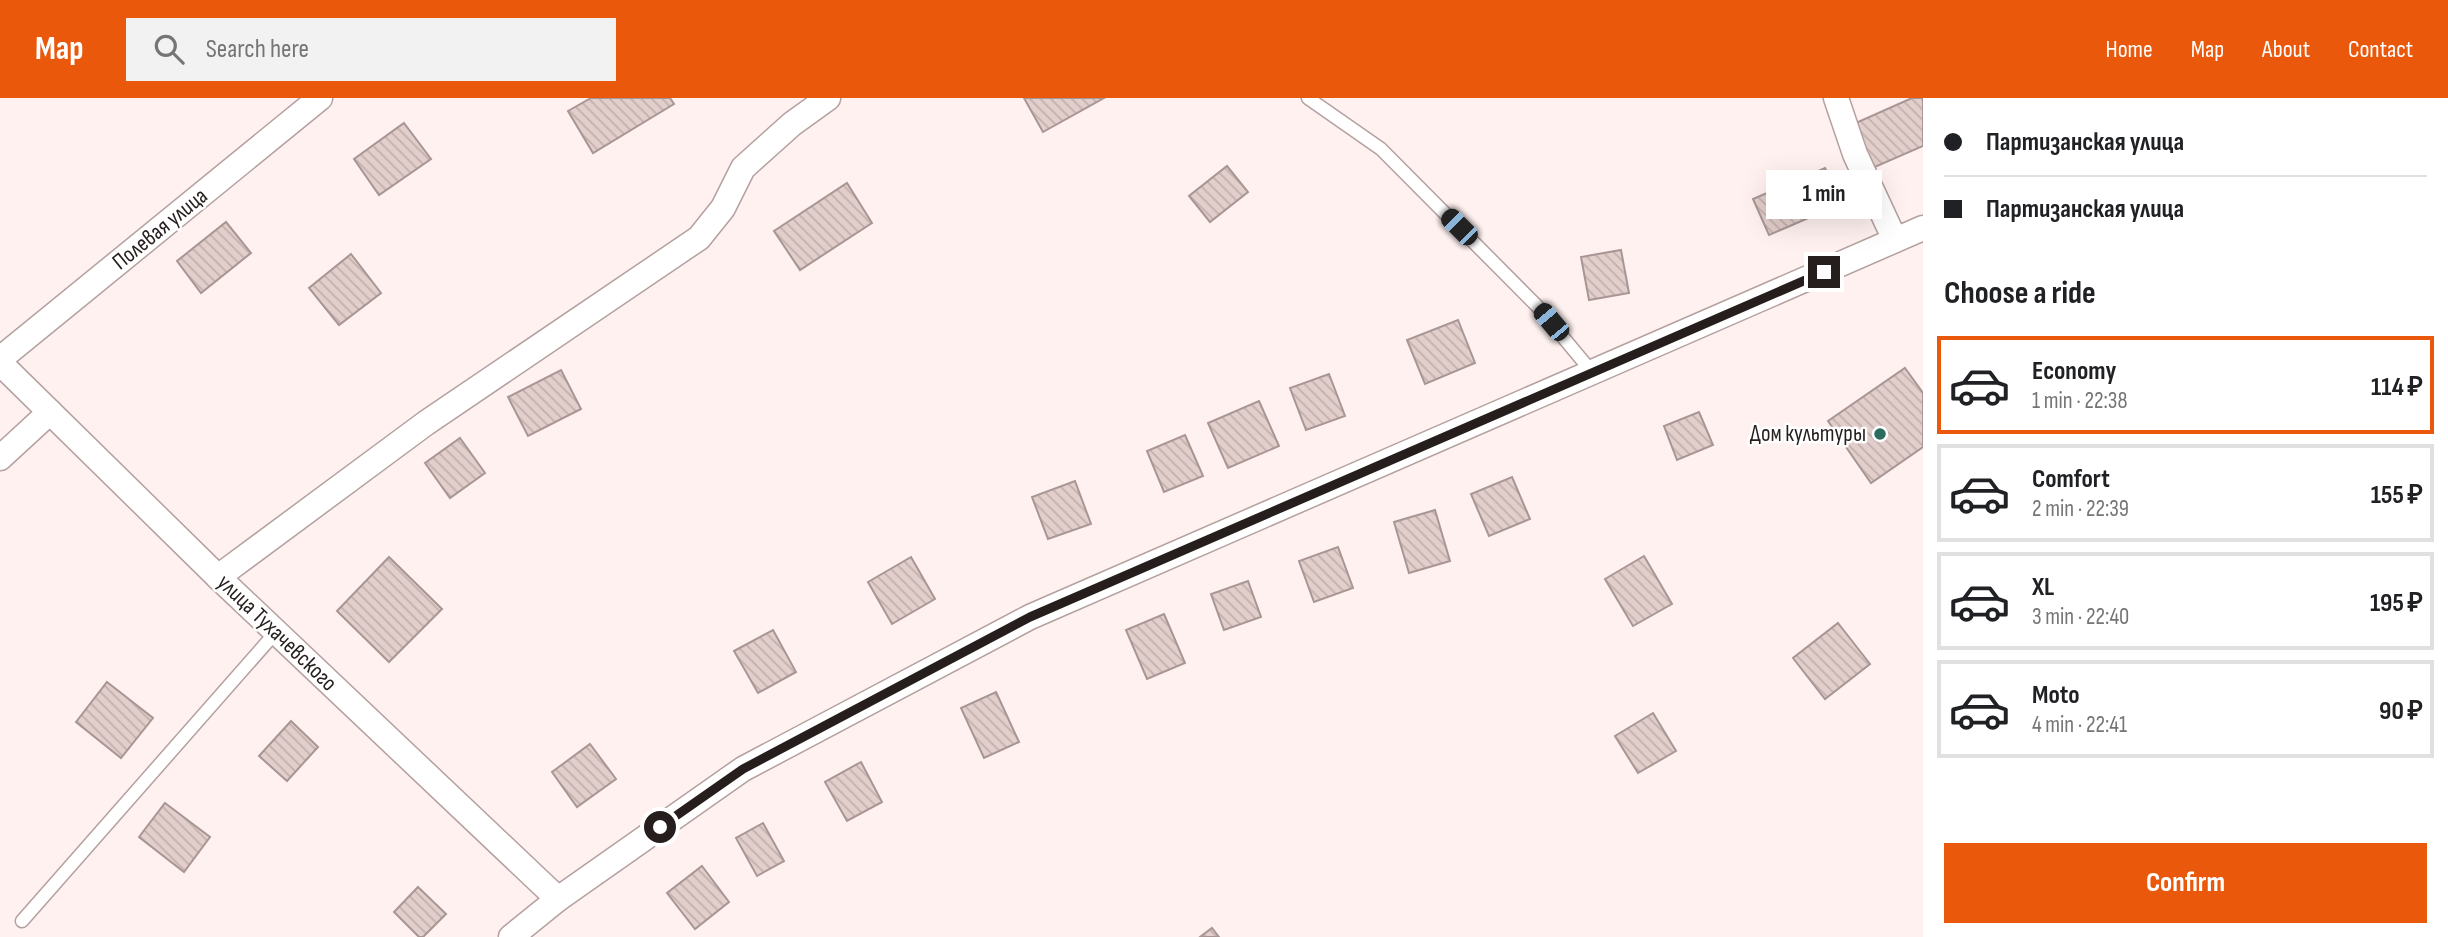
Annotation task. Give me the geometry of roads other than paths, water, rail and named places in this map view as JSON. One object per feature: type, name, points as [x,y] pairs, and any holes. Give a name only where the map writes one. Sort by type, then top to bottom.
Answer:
[{"type":"street","name":"Полевая улица","points":[[0,361],[320,98]]},
{"type":"street","points":[[218,577],[426,423],[699,238],[723,208],[743,169],[792,124],[828,98]]},
{"type":"street","points":[[1836,98],[1855,154],[1895,240]]},
{"type":"street","points":[[511,937],[558,899],[743,769],[1030,617],[1923,228]]},
{"type":"street","name":"улица Тухачевского","points":[[0,361],[218,577],[558,899]]},
{"type":"street","points":[[0,458],[50,412]]},
{"type":"lane","points":[[1308,98],[1381,149],[1537,306],[1592,372]]},
{"type":"lane","points":[[22,921],[276,632]]},
{"type":"place","name":"Дом культуры","points":[[1880,434]]}]
